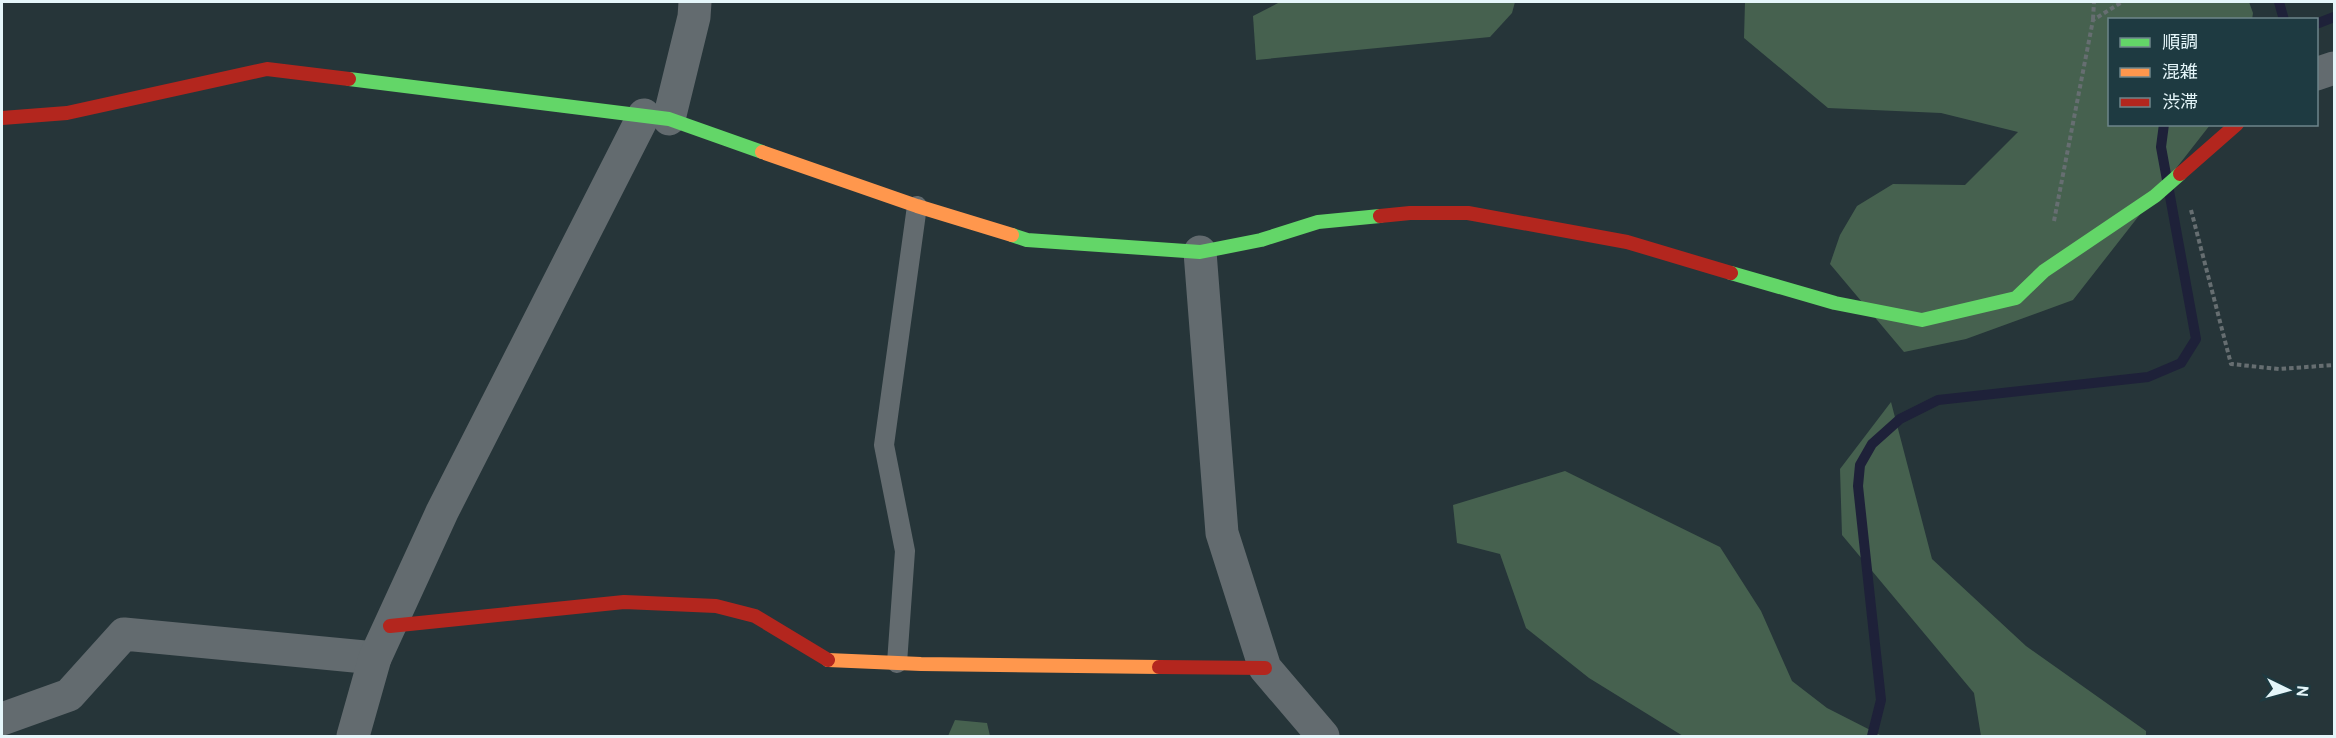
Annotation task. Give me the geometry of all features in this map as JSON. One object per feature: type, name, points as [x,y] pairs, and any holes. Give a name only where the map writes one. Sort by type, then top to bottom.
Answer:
[{"type":"street","points":[[353,736],[375,658],[442,512],[656,117],[694,17],[695,2]]},
{"type":"street","points":[[2318,73],[2334,68]]},
{"type":"street","points":[[2,117],[67,113],[267,69],[656,117],[917,206],[1027,240],[1200,252],[1261,240],[1318,222],[1410,213],[1468,213],[1627,242],[1835,303],[1922,320],[2016,298],[2044,271],[2155,196],[2235,126]]},
{"type":"street","points":[[1200,252],[1222,533],[1265,668],[1323,736]]},
{"type":"street","points":[[390,626],[624,602],[716,606],[755,616],[825,660],[1265,668]]},
{"type":"street","points":[[2,718],[69,695],[124,634],[375,658]]},
{"type":"lane","points":[[897,663],[905,551],[884,445],[917,206]]},
{"type":"path","points":[[2044,271],[2093,20],[2094,2]]},
{"type":"path","points":[[2093,20],[2122,2]]},
{"type":"path","points":[[2180,174],[2230,364],[2279,369],[2334,365]]},
{"type":"green space","points":[[1280,2],[1515,2],[1512,13],[1490,37],[1256,60],[1253,16]]},
{"type":"green space","points":[[1745,2],[2249,2],[2253,13],[2252,18],[2108,18],[2108,126],[2209,126],[2073,300],[1966,339],[1904,352],[1830,264],[1840,235],[1857,206],[1893,184],[1965,185],[2018,132],[1941,113],[1828,108],[1744,38]]},
{"type":"green space","points":[[1891,402],[1932,559],[2026,646],[2146,731],[2146,736],[1981,736],[1974,693],[1842,535],[1840,469]]},
{"type":"green space","points":[[1565,471],[1720,547],[1761,611],[1792,681],[1827,708],[1882,736],[1683,736],[1589,678],[1526,628],[1500,554],[1457,543],[1453,505]]},
{"type":"green space","points":[[955,720],[987,723],[990,736],[948,736]]},
{"type":"waterway","points":[[2279,2],[2283,18]]},
{"type":"waterway","points":[[2318,23],[2334,17]]},
{"type":"waterway","points":[[1872,736],[1881,700],[1858,486],[1860,465],[1872,444],[1900,419],[1938,400],[2148,377],[2181,363],[2196,339],[2161,147],[2164,126]]},
{"type":"traffic: fast","points":[[349,79],[669,119],[762,152]]},
{"type":"traffic: fast","points":[[1731,273],[1835,303],[1922,320],[2016,298],[2044,271],[2155,196],[2180,174]]},
{"type":"traffic: fast","points":[[1012,235],[1027,240],[1200,252],[1261,240],[1318,222],[1380,216]]},
{"type":"traffic: slow","points":[[762,152],[917,206],[1012,235]]},
{"type":"traffic: slow","points":[[828,660],[921,664],[1159,667]]},
{"type":"traffic: jam","points":[[2,118],[67,113],[267,69],[349,79]]},
{"type":"traffic: jam","points":[[2180,174],[2235,126]]},
{"type":"traffic: jam","points":[[1380,216],[1410,213],[1468,213],[1627,242],[1731,273]]},
{"type":"traffic: jam","points":[[390,626],[624,602],[716,606],[755,616],[828,660]]},
{"type":"traffic: jam","points":[[1159,667],[1265,668]]}]
